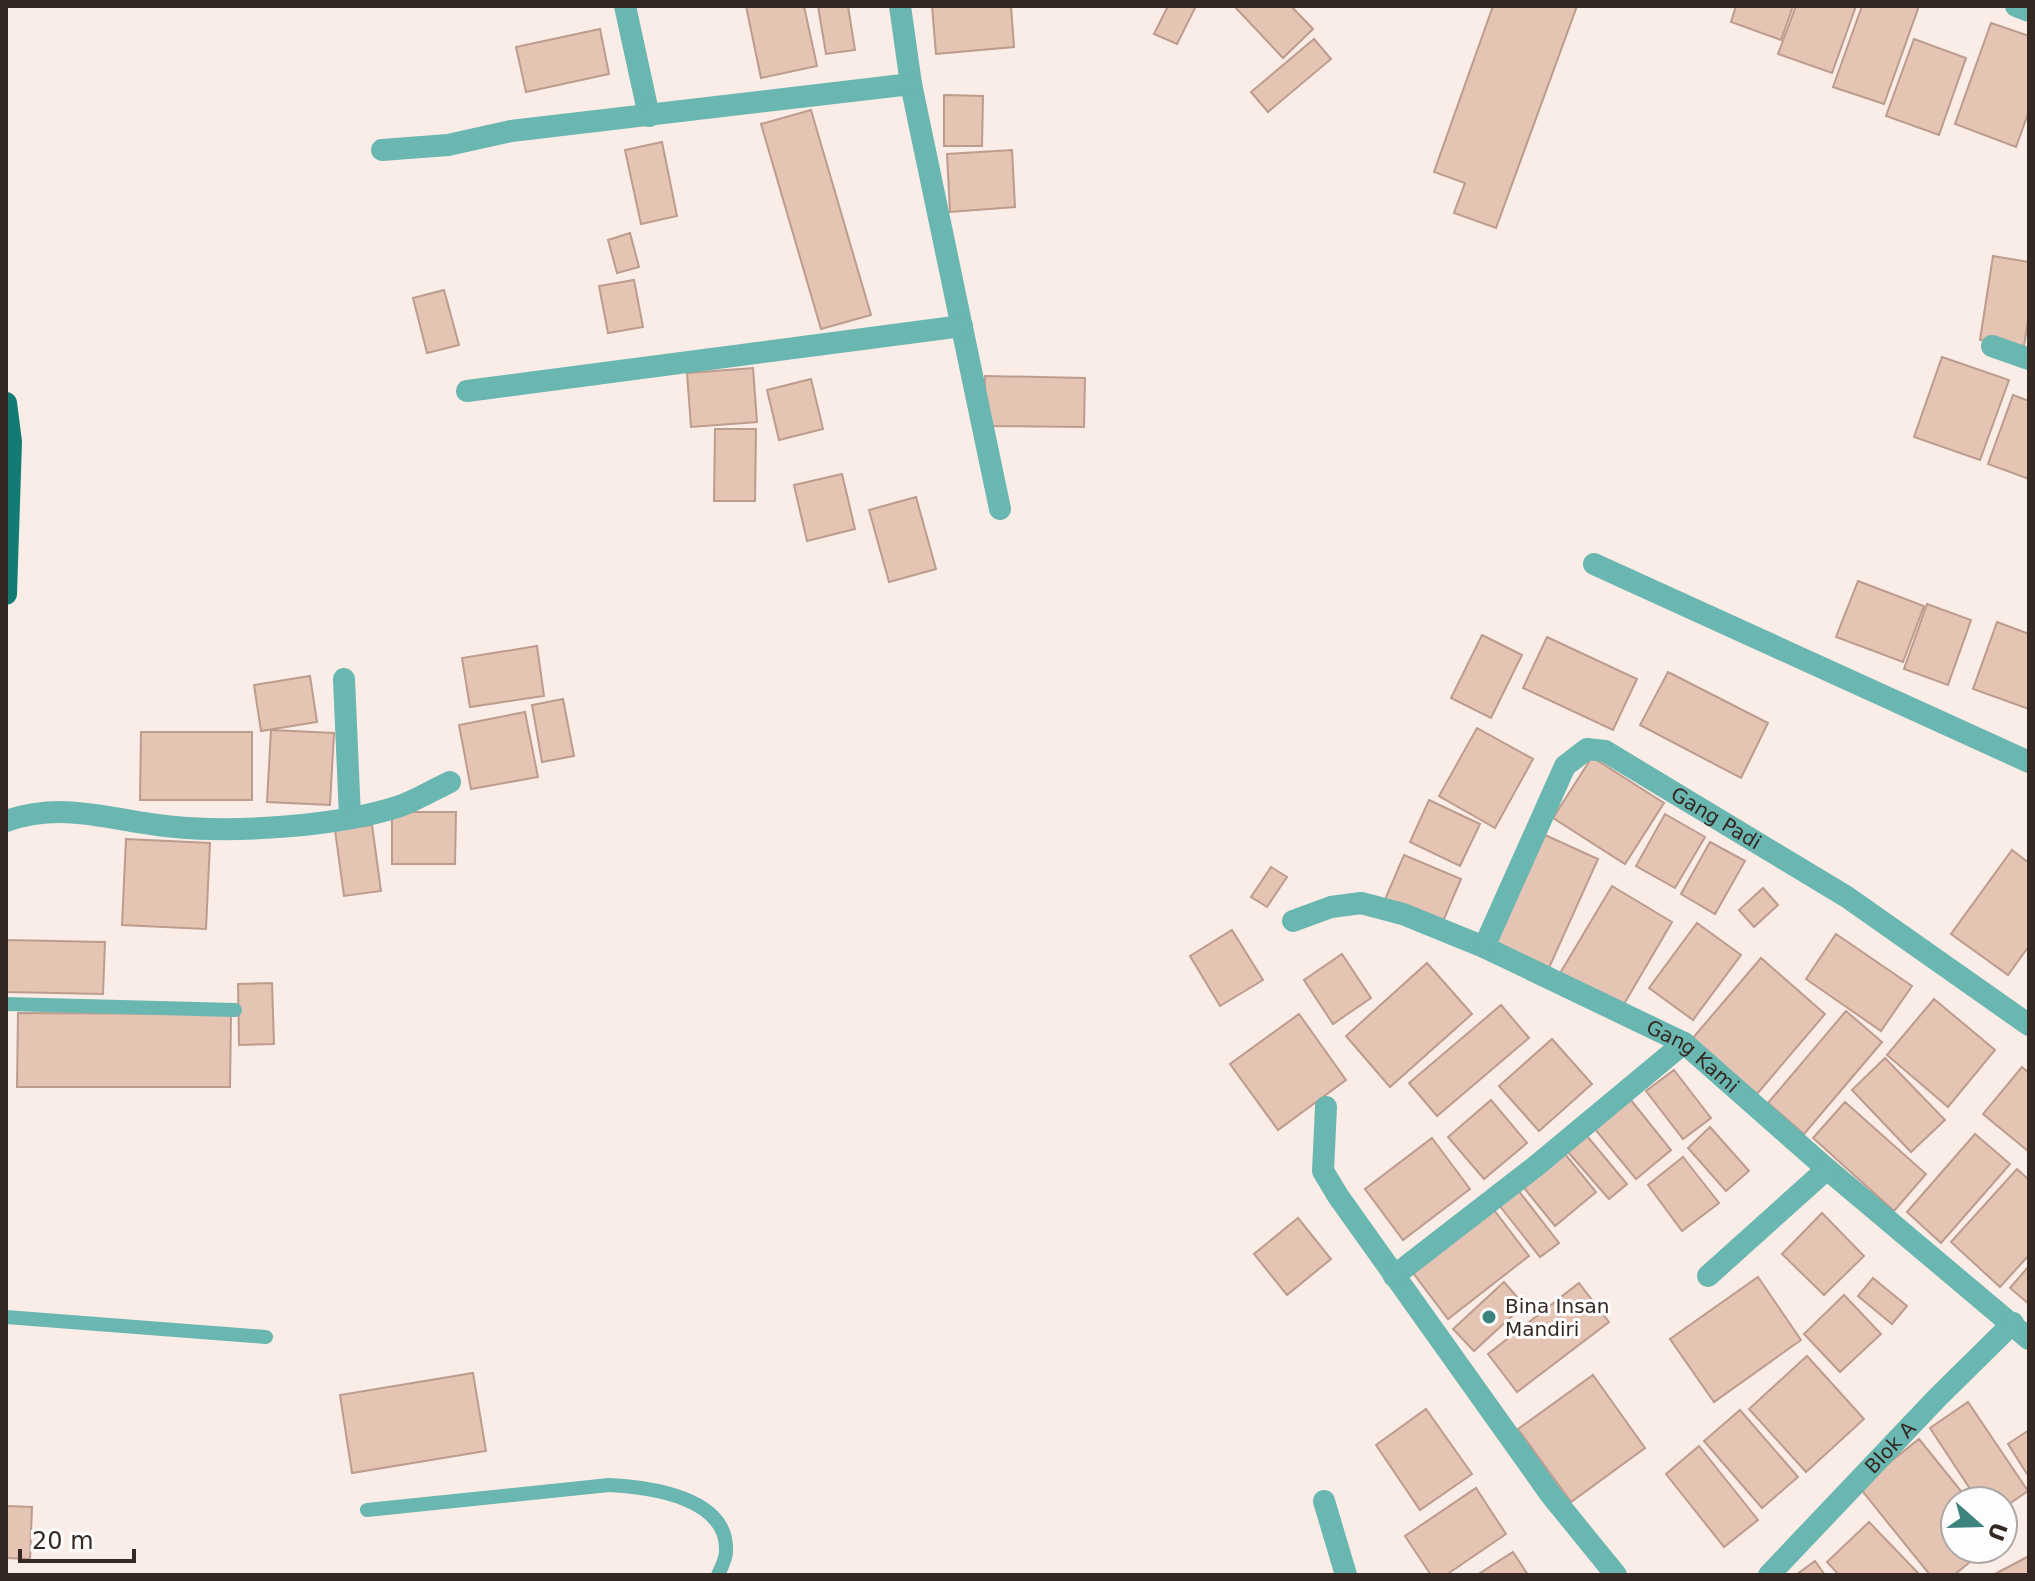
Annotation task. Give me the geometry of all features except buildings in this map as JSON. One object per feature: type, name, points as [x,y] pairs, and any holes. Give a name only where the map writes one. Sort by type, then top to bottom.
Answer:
[{"type":"main road","points":[[6,403],[11,442],[6,594]]},
{"type":"street","points":[[625,6],[649,116]]},
{"type":"street","points":[[900,6],[911,84],[1000,509]]},
{"type":"street","points":[[2016,6],[2029,11]]},
{"type":"street","points":[[382,150],[448,145],[511,131],[911,84]]},
{"type":"street","points":[[467,391],[962,326]]},
{"type":"street","points":[[1992,346],[2029,359]]},
{"type":"street","points":[[1594,564],[2029,762]]},
{"type":"street","points":[[344,679],[350,817]]},
{"type":"street","name":"Gang Padi","points":[[1484,947],[1565,766],[1587,749],[1605,751],[1847,897],[2029,1025]]},
{"type":"street","points":[[6,821],[51,811],[85,812],[176,828],[293,826],[403,805],[450,782]]},
{"type":"street","name":"Gang Kami","points":[[1293,921],[1331,907],[1361,903],[1403,914],[1484,947],[1684,1043],[1827,1169],[2021,1331]]},
{"type":"street","points":[[1394,1276],[1536,1166],[1684,1043]]},
{"type":"street","points":[[1326,1107],[1323,1171],[1551,1495],[1616,1575]]},
{"type":"street","points":[[1708,1276],[1827,1169]]},
{"type":"street","name":"Blok A","points":[[1769,1575],[1937,1398],[2021,1331]]},
{"type":"street","points":[[1324,1501],[1346,1575]]},
{"type":"lane","points":[[6,1004],[235,1010]]},
{"type":"lane","points":[[6,1317],[266,1337]]},
{"type":"lane","points":[[367,1510],[609,1485],[639,1487],[686,1498],[707,1511],[723,1530],[726,1553],[718,1575]]},
{"type":"place","name":"Bina Insan Mandiri","points":[[1489,1317]]}]
